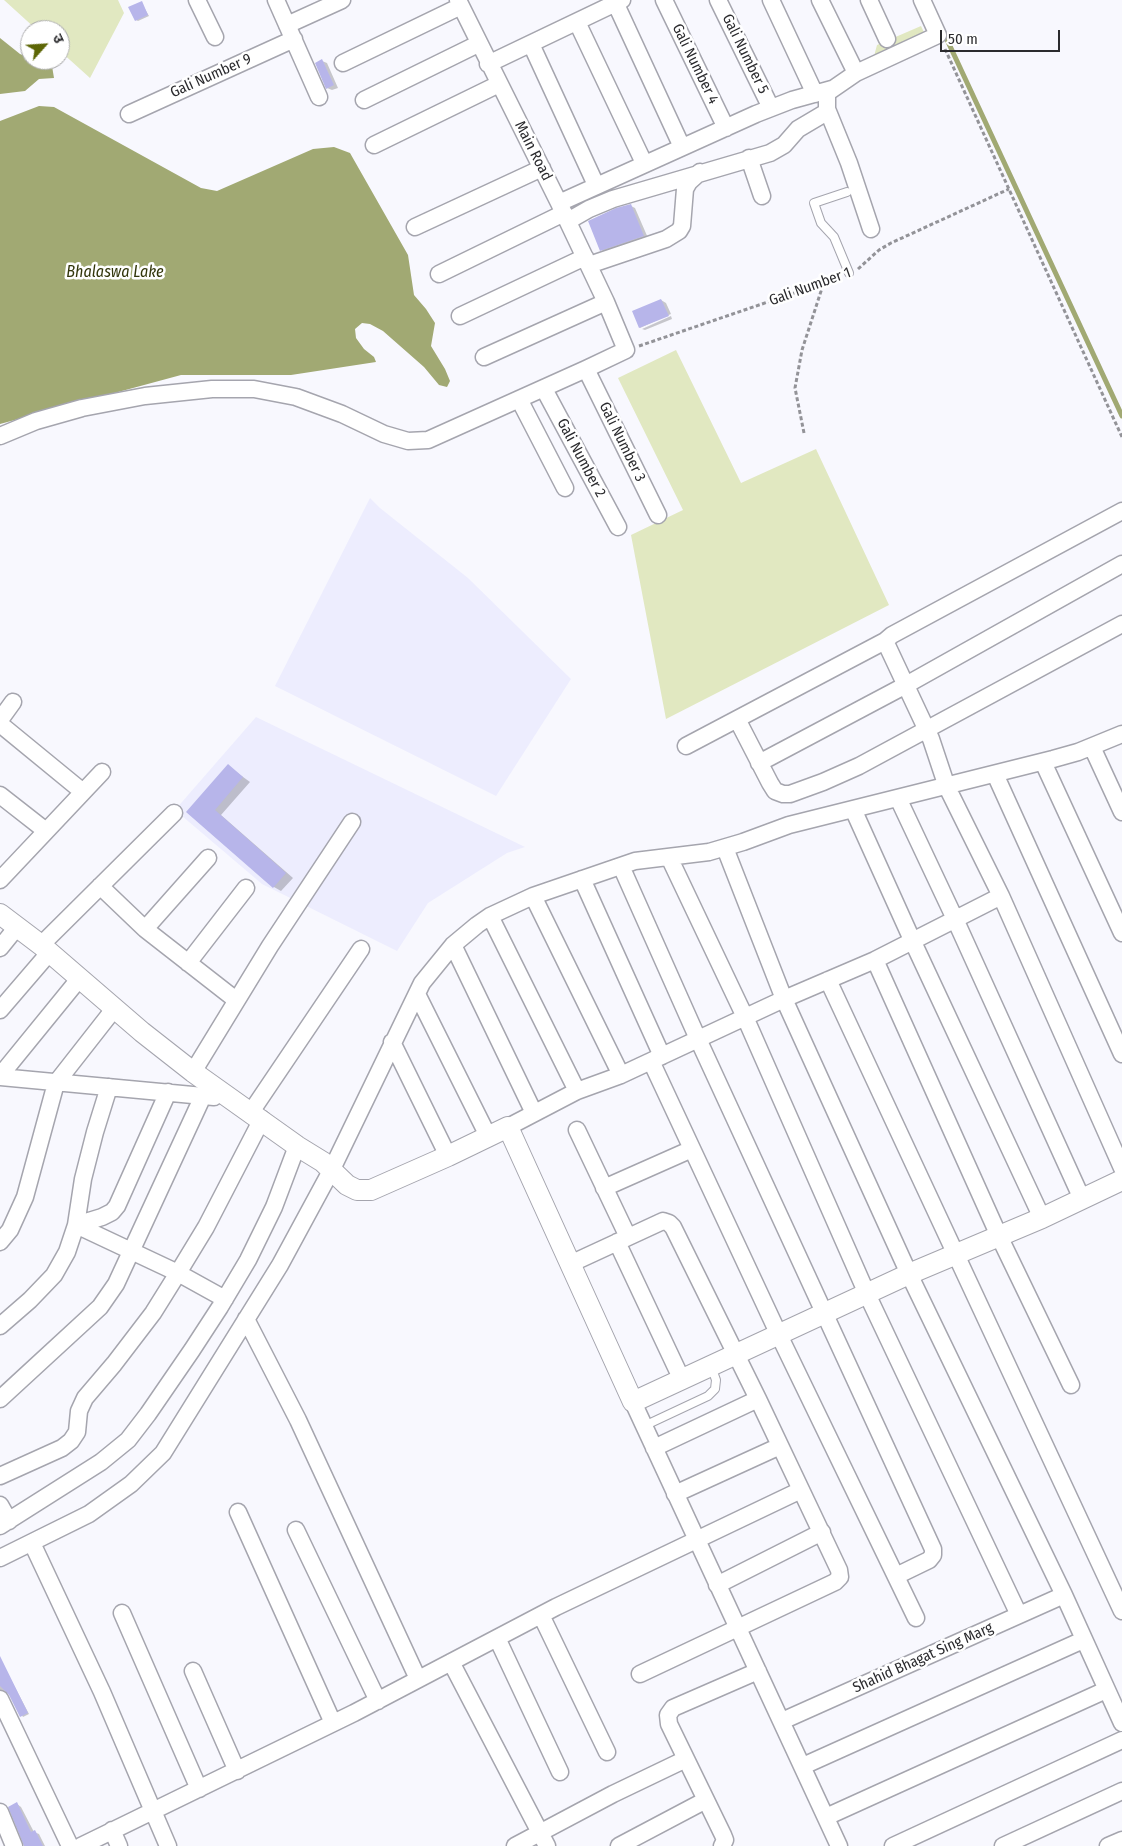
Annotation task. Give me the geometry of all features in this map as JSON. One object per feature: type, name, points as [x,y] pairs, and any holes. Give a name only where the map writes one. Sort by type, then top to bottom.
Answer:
[{"type":"street","points":[[197,0],[215,37]]},
{"type":"street","points":[[276,0],[319,97]]},
{"type":"street","name":"Gali Number 9","points":[[129,114],[290,32],[342,0]]},
{"type":"street","name":"Gali Number 4","points":[[664,0],[726,128]]},
{"type":"street","name":"Gali Number 5","points":[[718,0],[771,108]]},
{"type":"street","points":[[771,0],[815,94]]},
{"type":"street","points":[[820,0],[856,73]]},
{"type":"street","points":[[869,0],[887,40]]},
{"type":"street","points":[[871,229],[849,163],[828,109],[827,93],[856,73],[938,35],[922,0]]},
{"type":"street","points":[[488,64],[617,1],[682,147]]},
{"type":"street","points":[[343,63],[459,3]]},
{"type":"street","name":"Main Road","points":[[459,3],[587,261],[626,350]]},
{"type":"street","points":[[577,22],[644,163]]},
{"type":"street","points":[[364,100],[478,44]]},
{"type":"street","points":[[530,44],[596,186]]},
{"type":"street","points":[[374,145],[499,84]]},
{"type":"street","points":[[439,274],[563,212],[596,186],[644,163],[771,108],[832,89]]},
{"type":"street","points":[[563,212],[589,209],[612,199],[778,149],[798,129],[825,113],[828,109]]},
{"type":"street","points":[[749,158],[762,196]]},
{"type":"street","points":[[415,227],[542,168]]},
{"type":"street","points":[[460,316],[587,261],[666,239],[679,232],[682,226],[685,189],[689,182],[701,172]]},
{"type":"street","points":[[484,357],[606,302]]},
{"type":"street","points":[[0,436],[36,421],[82,408],[145,396],[212,389],[254,389],[296,397],[342,414],[384,434],[408,441],[428,440],[626,350]]},
{"type":"street","name":"Gali Number 3","points":[[586,369],[658,515]]},
{"type":"street","name":"Gali Number 2","points":[[544,388],[618,527]]},
{"type":"street","points":[[519,399],[565,488]]},
{"type":"street","points":[[686,746],[885,641],[892,635],[1122,511]]},
{"type":"street","points":[[759,763],[906,685],[1122,564]]},
{"type":"street","points":[[737,719],[775,791],[790,794],[842,774],[1122,624]]},
{"type":"street","points":[[885,641],[936,752],[945,783],[1000,896],[1122,1168]]},
{"type":"street","points":[[0,720],[13,702]]},
{"type":"street","points":[[0,724],[83,792]]},
{"type":"street","points":[[0,1506],[5,1524],[101,1462],[128,1440],[159,1398],[225,1299],[248,1260],[274,1208],[316,1158],[392,1042],[422,983],[453,945],[490,916],[532,896],[635,861],[709,852],[789,825],[898,798],[945,783],[995,774],[1043,762],[1092,747],[1122,734]]},
{"type":"street","points":[[1092,747],[1122,812]]},
{"type":"street","points":[[1043,762],[1122,933]]},
{"type":"street","points":[[0,880],[102,772]]},
{"type":"street","points":[[995,774],[1122,1054]]},
{"type":"street","points":[[0,795],[46,831]]},
{"type":"street","points":[[898,798],[1082,1199]]},
{"type":"street","points":[[853,809],[1042,1218]]},
{"type":"street","points":[[0,1010],[45,949],[100,886],[174,812]]},
{"type":"street","points":[[193,1072],[236,1000],[352,822]]},
{"type":"street","points":[[724,848],[784,999],[909,1274],[1064,1595],[1122,1723]]},
{"type":"street","points":[[669,857],[745,1017],[867,1294],[1019,1615]]},
{"type":"street","points":[[145,929],[208,858]]},
{"type":"street","points":[[621,866],[698,1039],[933,1549],[933,1555],[930,1560],[896,1576]]},
{"type":"street","points":[[582,879],[692,1149],[916,1618]]},
{"type":"street","points":[[100,886],[145,929],[236,1000]]},
{"type":"street","points":[[188,963],[246,888]]},
{"type":"street","points":[[532,896],[621,1075]]},
{"type":"street","points":[[0,914],[193,1072],[316,1158],[347,1185],[357,1190],[371,1190],[448,1156],[577,1091],[621,1075],[784,999],[875,960],[1000,896]]},
{"type":"street","points":[[490,916],[577,1091]]},
{"type":"street","points":[[0,948],[17,927]]},
{"type":"street","points":[[453,945],[534,1113]]},
{"type":"street","points":[[0,1476],[62,1448],[71,1441],[77,1432],[79,1411],[85,1398],[153,1313],[206,1228],[256,1116],[361,948]]},
{"type":"street","points":[[875,960],[999,1236],[1071,1385]]},
{"type":"street","points":[[0,1076],[79,979]]},
{"type":"street","points":[[828,980],[1122,1611]]},
{"type":"street","points":[[417,994],[488,1136]]},
{"type":"street","points":[[0,1242],[10,1230],[25,1197],[56,1083],[114,1009]]},
{"type":"street","points":[[392,1042],[448,1156]]},
{"type":"street","points":[[0,1076],[231,1099]]},
{"type":"street","points":[[0,1326],[30,1300],[54,1275],[67,1252],[76,1225],[83,1179],[95,1132],[110,1087]]},
{"type":"street","points":[[76,1225],[102,1217],[112,1212],[117,1206],[168,1092]]},
{"type":"street","points":[[0,1399],[100,1307],[116,1284],[203,1096]]},
{"type":"street","points":[[508,1127],[737,1629],[840,1846]]},
{"type":"street","points":[[577,1130],[604,1188],[622,1240],[682,1380]]},
{"type":"street","points":[[604,1188],[692,1149]]},
{"type":"street","points":[[0,1558],[89,1514],[131,1484],[163,1453],[280,1265],[316,1158]]},
{"type":"street","points":[[633,1402],[909,1274],[1042,1218],[1122,1180]]},
{"type":"street","points":[[570,1264],[663,1221],[673,1227],[758,1398],[839,1570],[840,1577],[835,1582],[640,1674]]},
{"type":"street","points":[[76,1225],[178,1273],[225,1299]]},
{"type":"street","points":[[246,1319],[298,1420],[418,1679]]},
{"type":"street","points":[[654,1448],[758,1398]]},
{"type":"street","points":[[675,1494],[780,1446]]},
{"type":"street","points":[[81,1846],[378,1701],[541,1615],[802,1490]]},
{"type":"street","points":[[238,1512],[333,1723]]},
{"type":"street","points":[[296,1530],[378,1701]]},
{"type":"street","points":[[717,1585],[822,1532]]},
{"type":"street","points":[[32,1542],[102,1692],[168,1846]]},
{"type":"street","name":"Shahid Bhagat Sing Marg","points":[[782,1721],[1064,1595]]},
{"type":"street","points":[[122,1613],[199,1790]]},
{"type":"street","points":[[541,1615],[608,1752]]},
{"type":"street","points":[[496,1638],[560,1772]]},
{"type":"street","points":[[803,1766],[1084,1640]]},
{"type":"street","points":[[451,1662],[543,1839]]},
{"type":"street","points":[[193,1671],[237,1771]]},
{"type":"street","points":[[722,1846],[725,1840],[723,1835],[669,1724],[668,1715],[672,1708],[758,1671]]},
{"type":"street","points":[[826,1817],[1106,1690]]},
{"type":"street","points":[[0,1699],[70,1846]]},
{"type":"street","points":[[893,1846],[1122,1740]]},
{"type":"street","points":[[515,1846],[543,1839],[686,1760]]},
{"type":"street","points":[[1003,1846],[1122,1791]]},
{"type":"street","points":[[619,1846],[706,1800]]},
{"type":"street","points":[[0,1812],[14,1846]]},
{"type":"street","points":[[112,1830],[119,1846]]},
{"type":"street","points":[[1108,1846],[1122,1840]]},
{"type":"lane","points":[[848,192],[814,203],[821,223],[834,237],[849,273]]},
{"type":"lane","points":[[644,1426],[708,1396],[715,1389],[716,1380],[711,1366]]},
{"type":"path","points":[[938,35],[1122,437]]},
{"type":"path","name":"Gali Number 1","points":[[626,350],[823,284],[858,269],[879,250],[891,243],[1010,190]]},
{"type":"path","points":[[804,433],[795,388],[802,350],[823,284]]},
{"type":"shaded area","points":[[4,0],[118,0],[124,13],[90,78],[70,60],[70,20],[26,20]]},
{"type":"shaded area","points":[[921,26],[930,45],[869,75],[877,45]]},
{"type":"shaded area","points":[[676,350],[741,483],[816,449],[889,605],[666,719],[631,535],[683,510],[618,378]]},
{"type":"shaded area","points":[[370,498],[468,578],[571,679],[496,796],[275,686]]},
{"type":"shaded area","points":[[256,717],[525,847],[507,853],[428,903],[397,951],[262,884],[175,810]]},
{"type":"water","points":[[0,38],[20,54],[20,70],[53,70],[54,78],[39,79],[25,91],[0,94]]},
{"type":"water","name":"Bhalaswa Lake","points":[[39,106],[54,107],[201,188],[217,191],[313,149],[334,147],[350,153],[408,255],[414,295],[435,323],[431,346],[450,381],[447,387],[439,385],[424,367],[383,331],[370,324],[362,323],[355,329],[356,338],[364,349],[374,357],[376,362],[291,375],[181,375],[0,424],[0,121]]},
{"type":"building","points":[[142,1],[148,15],[135,21],[128,7]]},
{"type":"building","points":[[322,59],[334,85],[326,89],[315,63]]},
{"type":"building","points":[[631,204],[644,236],[600,251],[588,221],[616,208]]},
{"type":"building","points":[[661,299],[669,316],[639,328],[632,311]]},
{"type":"building","points":[[228,764],[243,777],[215,810],[286,873],[273,888],[186,812]]},
{"type":"building","points":[[0,1656],[28,1713],[20,1717],[9,1695],[0,1686]]},
{"type":"building","points":[[17,1802],[31,1832],[35,1830],[43,1846],[24,1846],[8,1807]]},
{"type":"waterway","points":[[943,31],[1122,416]]}]
